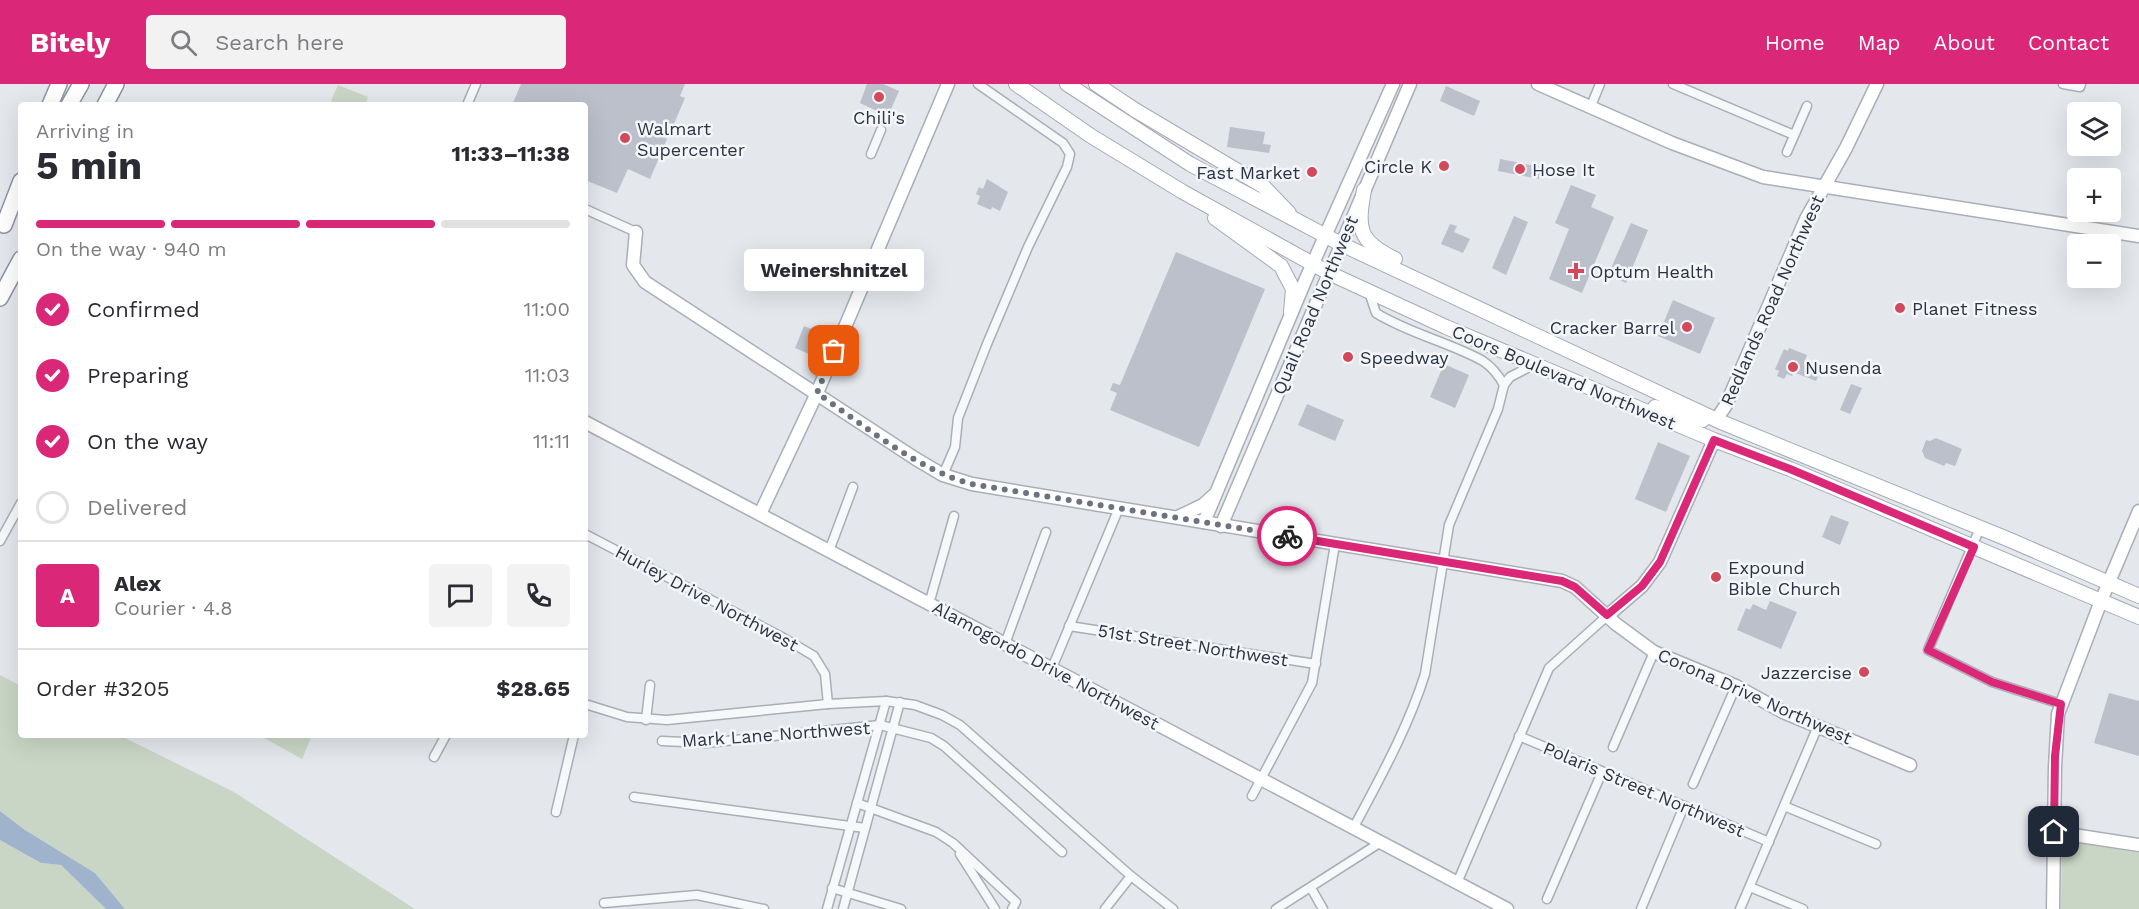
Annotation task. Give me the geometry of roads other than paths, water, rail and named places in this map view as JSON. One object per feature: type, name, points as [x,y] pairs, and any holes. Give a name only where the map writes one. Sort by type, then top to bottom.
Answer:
[{"type":"highway","points":[[51,102],[59,84]]},
{"type":"highway","points":[[71,102],[81,84]]},
{"type":"highway","points":[[2,229],[18,189]]},
{"type":"highway","points":[[2,229],[18,200]]},
{"type":"highway","points":[[0,298],[18,265]]},
{"type":"main road","name":"Coors Boulevard Northwest","points":[[1016,84],[1091,136],[1183,192],[1312,265],[1635,407],[1790,469],[2139,617]]},
{"type":"main road","name":"Coors Boulevard Northwest","points":[[1067,84],[1190,164],[1341,244],[1716,420],[2139,596]]},
{"type":"main road","points":[[1096,84],[1134,110],[1263,186],[1297,222]]},
{"type":"main road","points":[[1364,190],[1359,215],[1360,227],[1366,241],[1377,250],[1431,277],[1446,292]]},
{"type":"main road","points":[[1183,192],[1234,233],[1281,266],[1293,289],[1291,312]]},
{"type":"main road","points":[[1635,407],[1653,407],[1710,422],[1716,420]]},
{"type":"main road","points":[[1714,440],[1730,433],[1773,449],[1792,451]]},
{"type":"street","points":[[468,102],[476,84]]},
{"type":"street","points":[[760,514],[817,393],[948,84]]},
{"type":"street","points":[[943,475],[954,447],[958,418],[1028,247],[1067,166],[1070,154],[1068,148],[978,84]]},
{"type":"street","name":"Quail Road Northwest","points":[[1204,522],[1291,312],[1393,84]]},
{"type":"street","name":"Quail Road Northwest","points":[[1221,526],[1410,84]]},
{"type":"street","points":[[1538,84],[1671,142],[1763,177],[2139,236]]},
{"type":"street","points":[[1591,106],[1600,84]]},
{"type":"street","points":[[1673,84],[1794,135]]},
{"type":"street","name":"Redlands Road Northwest","points":[[1716,420],[1726,405],[1806,219],[1855,130],[1877,84]]},
{"type":"street","points":[[2063,84],[2080,86]]},
{"type":"street","points":[[1787,152],[1807,106]]},
{"type":"street","points":[[871,154],[881,130]]},
{"type":"street","name":"Corona Drive Northwest","points":[[588,210],[636,232],[633,265],[645,282],[943,475],[972,484],[1562,581],[1575,587],[1654,652],[1736,686],[1783,712],[1910,765]]},
{"type":"street","points":[[1369,292],[1376,314],[1484,362],[1500,376],[1504,385]]},
{"type":"street","points":[[1354,827],[1392,754],[1425,674],[1449,525],[1500,403],[1504,385],[1509,377],[1535,364]]},
{"type":"street","name":"Alamogordo Drive Northwest","points":[[588,424],[1507,909]]},
{"type":"street","points":[[1457,884],[1549,668],[1642,586],[1660,562],[1714,440]]},
{"type":"street","points":[[1239,442],[1253,448]]},
{"type":"street","points":[[829,551],[853,487]]},
{"type":"street","points":[[1176,518],[1203,505],[1217,492]]},
{"type":"street","points":[[1052,668],[1119,508]]},
{"type":"street","points":[[0,542],[18,509]]},
{"type":"street","points":[[2053,909],[2055,756],[2061,704],[2139,511]]},
{"type":"street","points":[[929,604],[954,516]]},
{"type":"street","points":[[1980,528],[1974,547],[1928,650],[1992,682],[2061,704]]},
{"type":"street","points":[[1005,644],[1046,532]]},
{"type":"street","name":"Hurley Drive Northwest","points":[[588,536],[814,656],[825,674],[828,704]]},
{"type":"street","points":[[1252,796],[1312,682],[1335,544]]},
{"type":"street","name":"51st Street Northwest","points":[[1069,626],[1316,664]]},
{"type":"street","points":[[1613,747],[1654,652]]},
{"type":"street","points":[[646,720],[650,685]]},
{"type":"street","points":[[1693,784],[1736,686]]},
{"type":"street","points":[[827,909],[886,701]]},
{"type":"street","points":[[588,706],[646,720],[886,701],[900,702],[928,710],[960,725],[1131,876],[1173,909]]},
{"type":"street","points":[[843,909],[900,702]]},
{"type":"street","name":"Mark Lane Northwest","points":[[662,741],[706,743],[880,725],[931,738],[944,746],[1062,852]]},
{"type":"street","points":[[1740,909],[1818,726]]},
{"type":"street","name":"Polaris Street Northwest","points":[[1519,736],[1768,842]]},
{"type":"street","points":[[434,758],[444,738]]},
{"type":"street","points":[[556,812],[573,738]]},
{"type":"street","points":[[1547,899],[1602,772]]},
{"type":"street","points":[[634,797],[865,828]]},
{"type":"street","points":[[857,803],[927,828],[953,843],[1014,906]]},
{"type":"street","points":[[1641,909],[1684,806]]},
{"type":"street","points":[[1784,806],[1876,844]]},
{"type":"street","points":[[2054,832],[2139,845]]},
{"type":"street","points":[[1276,909],[1381,842]]},
{"type":"street","points":[[953,843],[995,909]]},
{"type":"street","points":[[1105,909],[1131,876]]},
{"type":"street","points":[[1750,887],[1803,909]]},
{"type":"street","points":[[832,888],[901,909]]},
{"type":"street","points":[[1311,888],[1323,909]]},
{"type":"street","points":[[604,903],[697,896],[764,909]]},
{"type":"water","points":[[0,811],[25,830],[95,873],[125,909],[106,909],[61,865],[41,863],[0,840]]},
{"type":"place","name":"Chili's","points":[[879,97]]},
{"type":"place","name":"Walmart Supercenter","points":[[625,138]]},
{"type":"place","name":"Circle K","points":[[1444,166]]},
{"type":"place","name":"Hose It","points":[[1520,169]]},
{"type":"place","name":"Fast Market","points":[[1312,172]]},
{"type":"place","name":"Optum Health","points":[[1576,271]]},
{"type":"place","name":"Planet Fitness","points":[[1900,308]]},
{"type":"place","name":"Cracker Barrel","points":[[1687,327]]},
{"type":"place","name":"Weinershnitzel","points":[[834,351]]},
{"type":"place","name":"Speedway","points":[[1348,357]]},
{"type":"place","name":"Nusenda","points":[[1793,367]]},
{"type":"place","name":"Expound Bible Church","points":[[1716,577]]},
{"type":"place","name":"Jazzercise","points":[[1864,672]]}]
